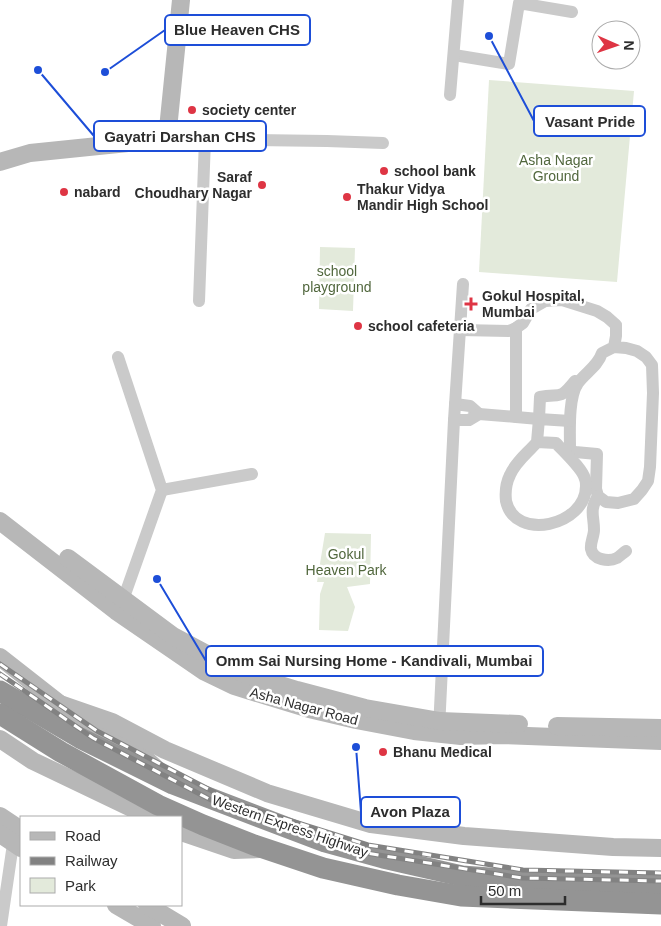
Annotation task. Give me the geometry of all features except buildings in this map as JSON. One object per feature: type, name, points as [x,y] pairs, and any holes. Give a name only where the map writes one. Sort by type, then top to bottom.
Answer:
[{"type":"highway","name":"Western Express Highway","points":[[0,691],[80,738],[173,784],[325,842],[383,858],[462,876],[558,883],[661,884]]},
{"type":"highway","name":"Western Express Highway","points":[[0,714],[61,752],[158,805],[202,825],[323,868],[461,896],[661,904]]},
{"type":"street","points":[[167,139],[181,0]]},
{"type":"street","points":[[450,95],[458,0]]},
{"type":"street","points":[[454,55],[508,64],[519,3],[572,12]]},
{"type":"street","points":[[0,162],[30,153],[167,139],[383,143]]},
{"type":"street","points":[[199,300],[205,139]]},
{"type":"street","points":[[439,727],[454,420],[463,284]]},
{"type":"street","points":[[460,330],[504,331],[516,328],[523,323],[531,309],[545,301],[562,300],[597,312],[607,317],[616,325],[614,347]]},
{"type":"street","points":[[516,328],[516,417]]},
{"type":"street","points":[[537,442],[556,443],[586,478],[586,492],[576,510],[568,517],[547,524],[523,523],[516,519],[508,506],[506,496],[506,486],[510,474],[525,453],[537,442],[540,397],[562,395],[565,393],[596,356],[602,353],[614,347],[626,348],[637,352],[646,357],[652,365],[653,393],[650,467],[648,481],[642,490],[634,498],[618,503],[606,502],[598,496],[596,489],[597,454],[572,451],[570,449],[570,421],[574,389],[584,375],[600,360],[602,353]]},
{"type":"street","points":[[118,357],[162,490],[120,605]]},
{"type":"street","points":[[456,404],[470,406],[479,414]]},
{"type":"street","points":[[454,420],[469,420],[479,414],[570,421]]},
{"type":"street","points":[[162,490],[252,474]]},
{"type":"street","points":[[598,496],[593,505],[592,520],[594,530],[591,549],[593,554],[607,560],[616,559],[626,551]]},
{"type":"street","name":"Asha Nagar Road","points":[[0,507],[120,605]]},
{"type":"street","name":"Asha Nagar Road","points":[[0,521],[120,605],[244,674],[297,690],[439,727],[461,736],[504,735],[661,741]]},
{"type":"street","points":[[0,657],[60,704],[146,759],[173,784]]},
{"type":"street","points":[[60,704],[112,722],[165,750],[267,793],[371,824],[464,836],[613,847],[661,848]]},
{"type":"street","name":"Asha Nagar Road","points":[[439,727],[564,726],[661,728]]},
{"type":"street","points":[[0,740],[33,761],[148,816]]},
{"type":"street","points":[[0,816],[14,836],[1,926]]},
{"type":"street","points":[[182,832],[234,850],[266,849]]},
{"type":"street","points":[[118,906],[159,923],[182,926]]},
{"type":"street","points":[[148,906],[159,923]]},
{"type":"green space","name":"Asha Nagar Ground","points":[[489,80],[634,91],[617,282],[479,272]]},
{"type":"green space","name":"school playground","points":[[320,247],[355,248],[353,311],[319,309]]},
{"type":"green space","name":"Gokul Heaven Park","points":[[325,533],[371,534],[370,584],[347,587],[355,607],[348,631],[319,630],[320,594],[324,582],[317,582]]},
{"type":"railway","points":[[0,664],[97,731],[235,803],[368,845],[523,870],[661,873]]},
{"type":"railway","points":[[0,674],[93,738],[232,811],[366,853],[522,878],[661,881]]},
{"type":"place","name":"Vasant Pride","points":[[489,36]]},
{"type":"place","name":"Gayatri Darshan CHS","points":[[38,70]]},
{"type":"place","name":"Blue Heaven CHS","points":[[105,72]]},
{"type":"place","name":"society center","points":[[192,110]]},
{"type":"place","name":"school bank","points":[[384,171]]},
{"type":"place","name":"Saraf Choudhary Nagar","points":[[262,185]]},
{"type":"place","name":"nabard","points":[[64,192]]},
{"type":"place","name":"Thakur Vidya Mandir High School","points":[[347,197]]},
{"type":"place","name":"Gokul Hospital, Mumbai","points":[[471,304]]},
{"type":"place","name":"school cafeteria","points":[[358,326]]},
{"type":"place","name":"Omm Sai Nursing Home - Kandivali, Mumbai","points":[[157,579]]},
{"type":"place","name":"Avon Plaza","points":[[356,747]]},
{"type":"place","name":"Bhanu Medical","points":[[383,752]]}]
